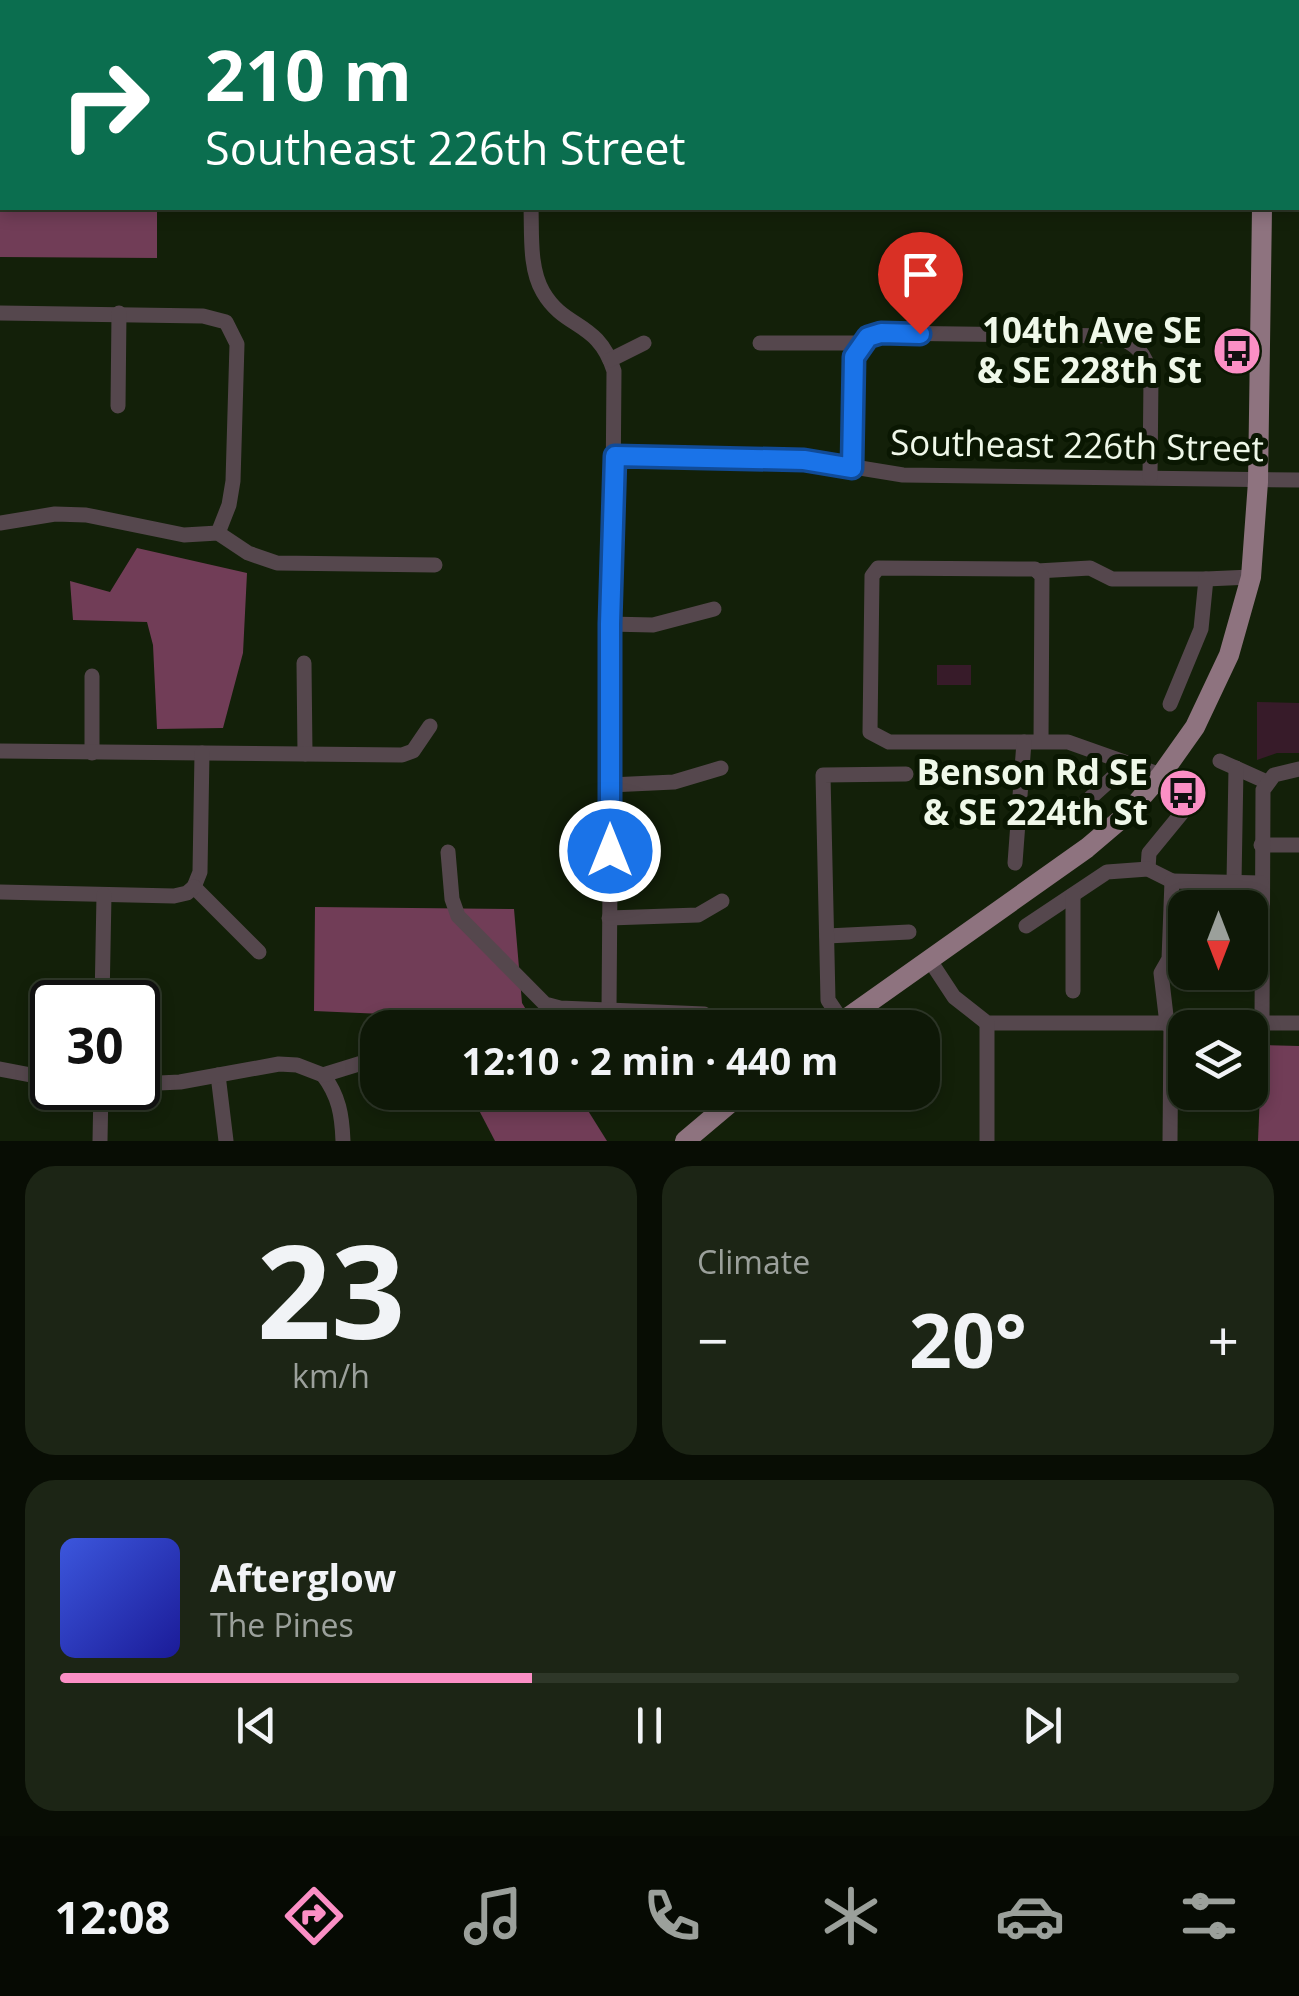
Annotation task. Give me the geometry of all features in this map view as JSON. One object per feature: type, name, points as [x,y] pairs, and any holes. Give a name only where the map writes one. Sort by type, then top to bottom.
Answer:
[{"type":"main road","points":[[857,1010],[1087,848],[1127,814],[1161,775],[1209,701],[1242,617],[1251,577],[1258,482],[1262,210]]},
{"type":"main road","points":[[685,1141],[722,1110]]},
{"type":"street","points":[[448,852],[452,899],[458,916],[535,996],[560,1008],[609,1010],[614,371],[597,337],[557,310],[540,289],[534,267],[531,210]]},
{"type":"street","points":[[0,313],[203,316],[226,322],[237,344],[233,481],[218,533]]},
{"type":"street","points":[[118,406],[119,313]]},
{"type":"street","points":[[852,468],[854,357],[862,344],[881,333],[1114,336],[1131,341],[1142,352],[1151,377],[1150,478]]},
{"type":"street","points":[[760,343],[862,344]]},
{"type":"street","points":[[610,360],[644,344]]},
{"type":"street","name":"Southeast 226th Street","points":[[615,456],[804,460],[903,475],[1299,480]]},
{"type":"street","points":[[0,523],[55,514],[86,515],[184,534],[218,533],[248,554],[277,562],[434,565]]},
{"type":"street","points":[[1015,862],[1032,742],[1042,576],[1035,569],[878,568],[872,576],[870,732],[890,742],[1032,742],[1068,742],[1161,775]]},
{"type":"street","points":[[1037,572],[1090,568],[1112,579],[1251,577]]},
{"type":"street","points":[[1170,704],[1201,629],[1206,579]]},
{"type":"street","points":[[610,624],[653,625],[714,608]]},
{"type":"street","points":[[304,664],[305,754]]},
{"type":"street","points":[[92,676],[92,753]]},
{"type":"street","points":[[0,751],[402,755],[413,751],[430,726]]},
{"type":"street","points":[[0,892],[174,896],[187,893],[200,872],[202,753]]},
{"type":"street","points":[[1220,760],[1271,778],[1299,769]]},
{"type":"street","points":[[1077,810],[1129,763]]},
{"type":"street","points":[[610,785],[674,782],[721,768]]},
{"type":"street","points":[[1234,882],[1236,768]]},
{"type":"street","points":[[832,1010],[828,1000],[824,774],[906,774]]},
{"type":"street","points":[[1262,1010],[1263,790],[1271,778]]},
{"type":"street","points":[[1148,870],[1149,853],[1156,841],[1190,804]]},
{"type":"street","points":[[1262,845],[1299,845]]},
{"type":"street","points":[[1087,848],[1106,872]]},
{"type":"street","points":[[1026,926],[1106,872],[1148,870],[1172,881],[1262,882]]},
{"type":"street","points":[[1168,1018],[1161,973],[1170,959],[1172,881]]},
{"type":"street","points":[[194,886],[259,952]]},
{"type":"street","points":[[1072,991],[1073,894]]},
{"type":"street","points":[[102,980],[104,895]]},
{"type":"street","points":[[610,918],[698,915],[722,902]]},
{"type":"street","points":[[827,936],[909,932]]},
{"type":"street","points":[[929,959],[954,997],[987,1023],[1168,1024]]},
{"type":"street","points":[[987,1023],[987,1141]]},
{"type":"street","points":[[1268,1023],[1299,1024]]},
{"type":"street","points":[[160,1083],[279,1064],[297,1065],[323,1075],[336,1091],[343,1141]]},
{"type":"street","points":[[323,1075],[360,1064]]},
{"type":"street","points":[[0,1069],[30,1075]]},
{"type":"street","points":[[218,1075],[226,1141]]},
{"type":"street","points":[[100,1141],[101,1110]]},
{"type":"street","points":[[1170,1110],[1170,1141]]},
{"type":"shaded area","points":[[0,210],[157,210],[157,258],[0,257]]},
{"type":"shaded area","points":[[137,548],[247,573],[243,653],[223,728],[157,729],[153,645],[147,622],[73,620],[70,581],[110,592]]},
{"type":"shaded area","points":[[937,665],[971,665],[971,685],[937,685]]},
{"type":"shaded area","points":[[1257,702],[1299,703],[1299,753],[1277,753],[1257,760]]},
{"type":"shaded area","points":[[315,907],[514,909],[522,1003],[526,1010],[314,1011]]},
{"type":"shaded area","points":[[1268,1045],[1299,1046],[1299,1141],[1258,1141],[1259,1110],[1268,1110]]},
{"type":"shaded area","points":[[479,1110],[588,1110],[607,1141],[495,1141]]},
{"type":"place","name":"104th Ave SE & SE 228th St","points":[[1237,351]]},
{"type":"place","name":"Benson Rd SE & SE 224th St","points":[[1183,793]]},
{"type":"route","points":[[610,851],[615,456],[804,460],[852,468],[854,357],[868,337],[881,333],[920,334]]}]
